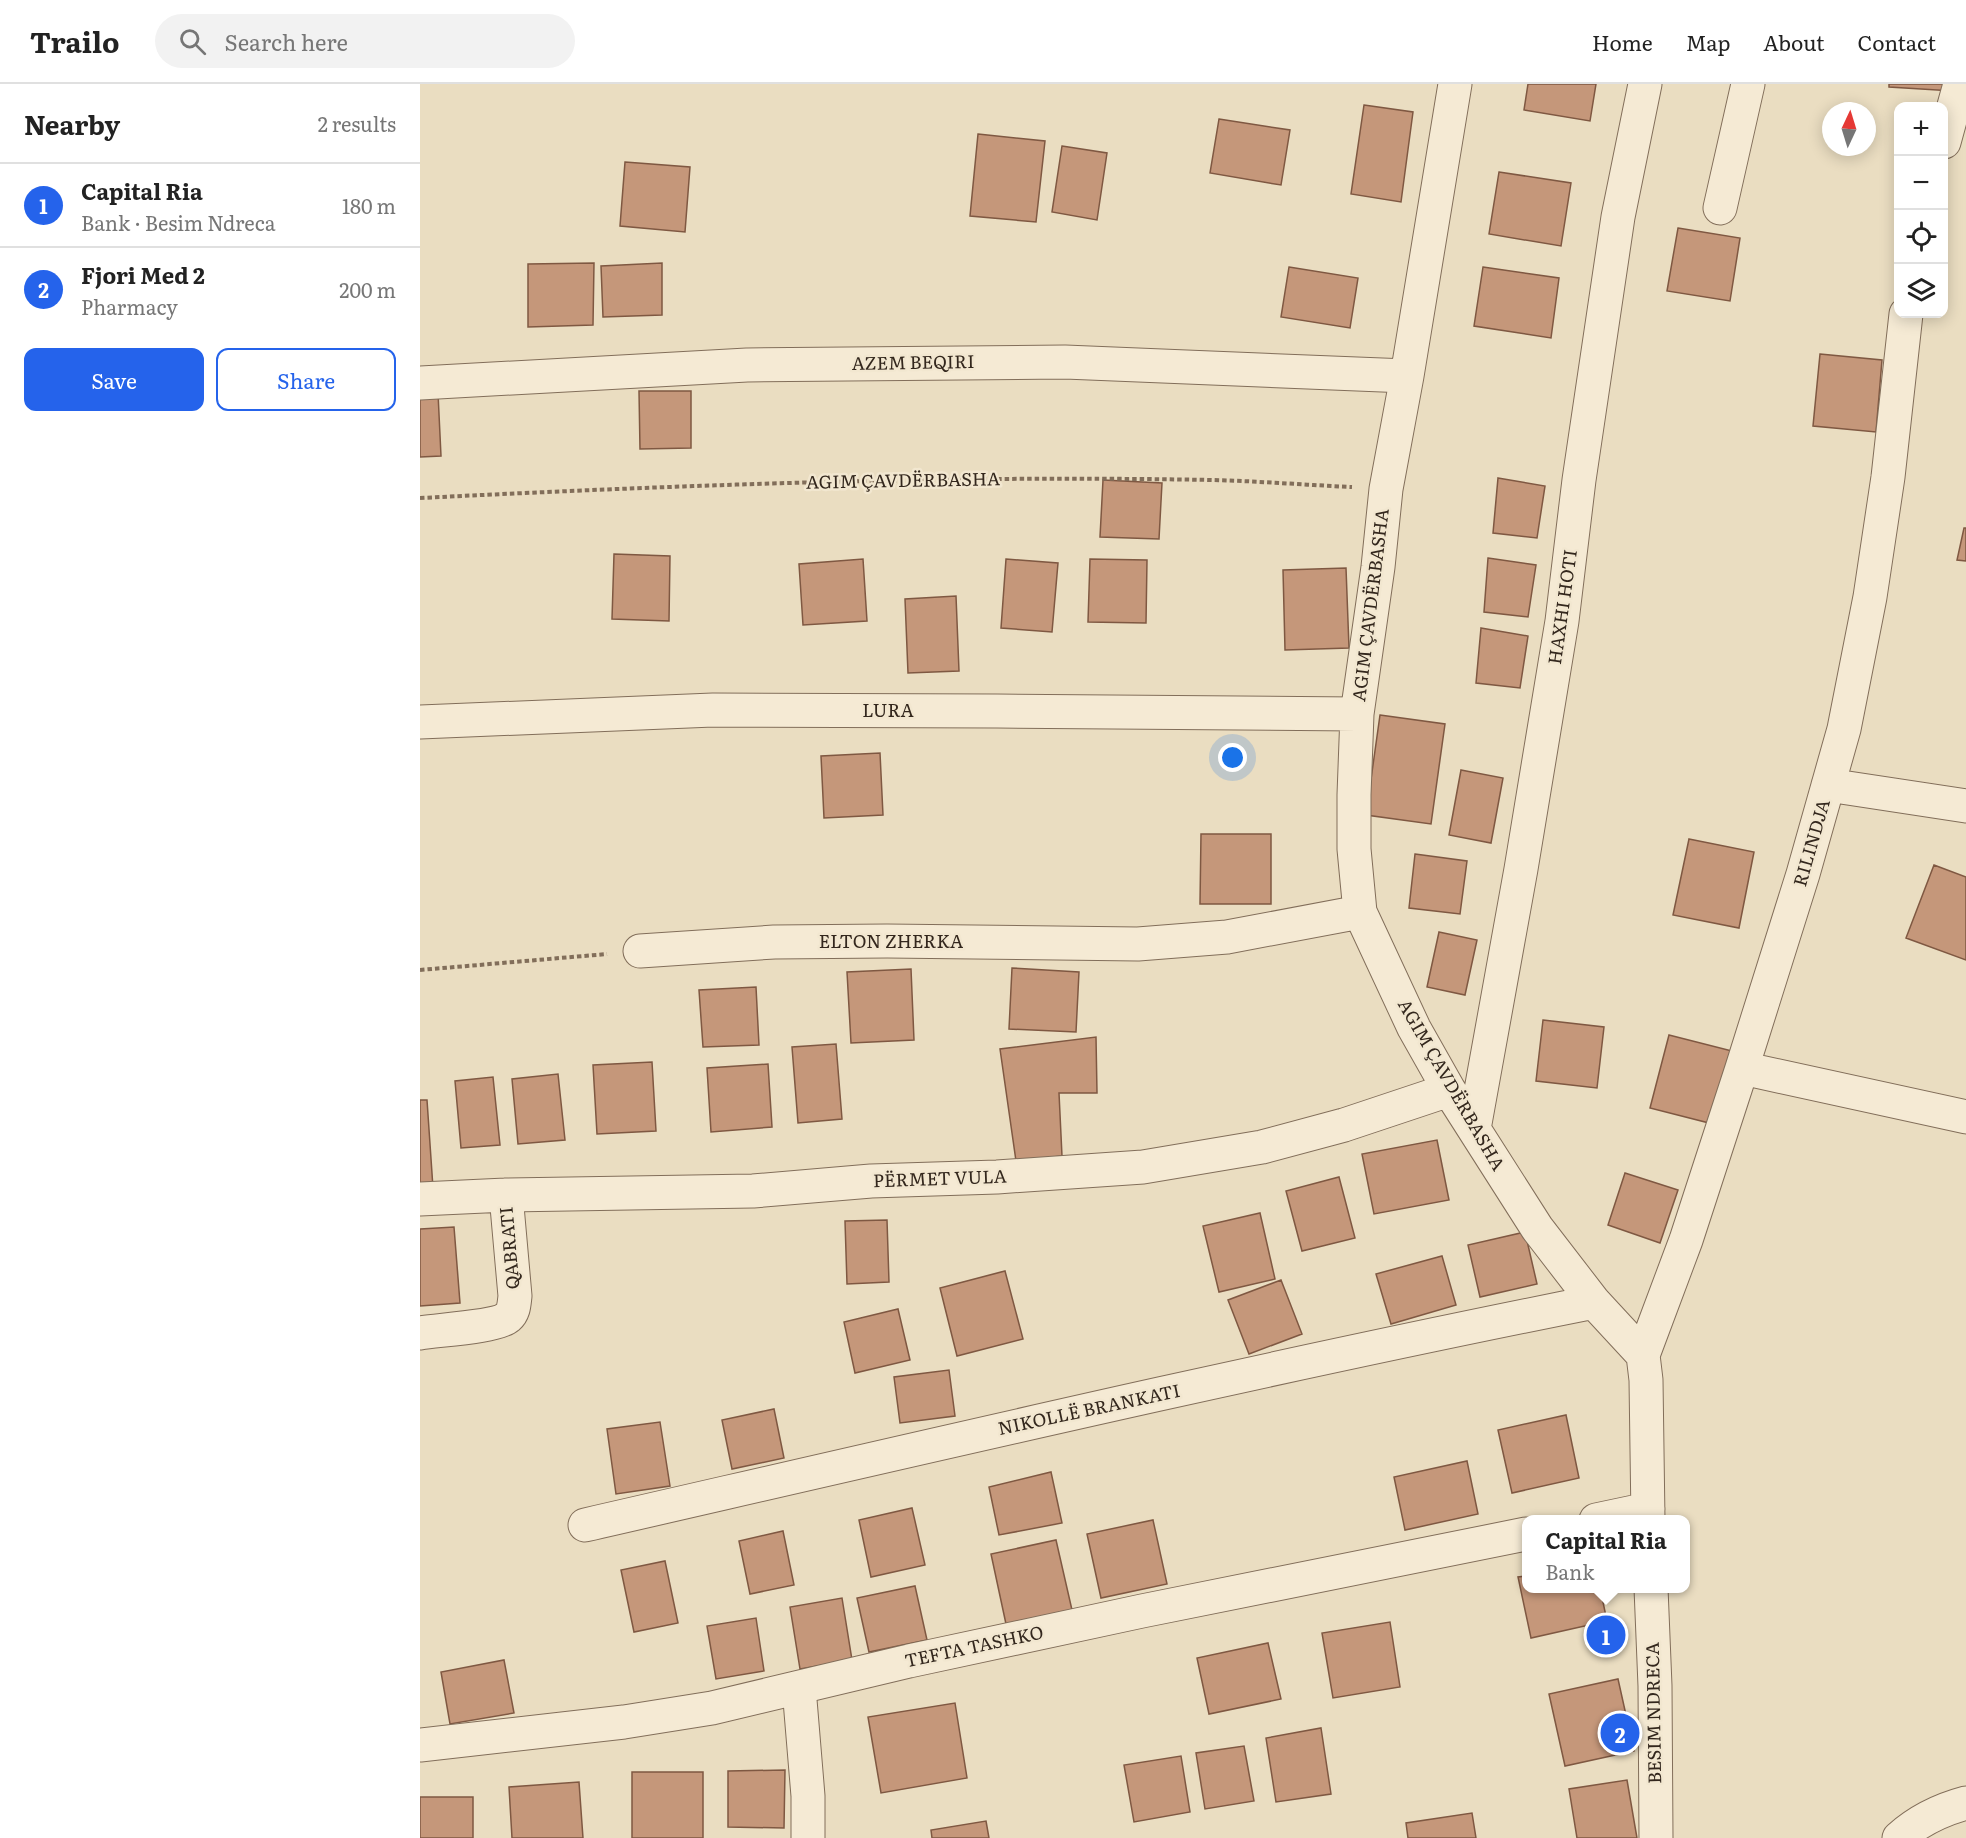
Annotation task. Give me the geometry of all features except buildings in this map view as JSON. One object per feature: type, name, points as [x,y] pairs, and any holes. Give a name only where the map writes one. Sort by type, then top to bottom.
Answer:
[{"type":"street","name":"AGIM ÇAVDËRBASHA","points":[[1455,84],[1386,489],[1378,567],[1357,714],[1354,849],[1360,912],[1414,1028],[1449,1090],[1537,1228],[1594,1302],[1643,1355]]},
{"type":"street","name":"HAXHI HOTI","points":[[1474,1129],[1519,881],[1562,621],[1579,480],[1618,217],[1645,84]]},
{"type":"street","points":[[1720,208],[1748,84]]},
{"type":"street","points":[[1948,128],[1960,84]]},
{"type":"street","name":"RILINDJA","points":[[1643,1355],[1686,1240],[1742,1068],[1803,874],[1844,729],[1870,597],[1888,477],[1906,318]]},
{"type":"street","name":"AZEM BEQIRI","points":[[420,382],[747,365],[1054,362],[1407,376]]},
{"type":"street","name":"LURA","points":[[420,722],[713,710],[1357,714]]},
{"type":"street","points":[[1828,785],[1966,806]]},
{"type":"street","name":"ELTON ZHERKA","points":[[640,951],[774,942],[1138,944],[1227,937],[1360,912]]},
{"type":"street","points":[[1742,1068],[1966,1117]]},
{"type":"street","name":"PËRMET VULA","points":[[420,1199],[506,1195],[753,1191],[871,1181],[997,1177],[1143,1167],[1262,1147],[1344,1125],[1449,1090]]},
{"type":"street","name":"QABRATI","points":[[420,1333],[495,1323],[507,1318],[514,1309],[515,1296],[506,1195]]},
{"type":"street","name":"NIKOLLË BRANKATI","points":[[585,1525],[1004,1428],[1477,1325],[1594,1302]]},
{"type":"street","points":[[1643,1355],[1646,1380],[1648,1514]]},
{"type":"street","name":"TEFTA TASHKO","points":[[420,1745],[624,1722],[711,1708],[909,1660],[1522,1535]]},
{"type":"street","name":"BESIM NDRECA","points":[[1651,1593],[1655,1686],[1656,1838]]},
{"type":"street","points":[[799,1688],[808,1796],[808,1838]]},
{"type":"street","points":[[1899,1838],[1914,1825],[1945,1808],[1966,1803]]},
{"type":"path","name":"AGIM ÇAVDËRBASHA","points":[[420,498],[628,487],[1019,479],[1213,480],[1386,489]]},
{"type":"path","points":[[420,970],[640,951]]},
{"type":"place","name":"Capital Ria","points":[[1606,1635]]},
{"type":"place","name":"Fjori Med 2","points":[[1620,1733]]}]
